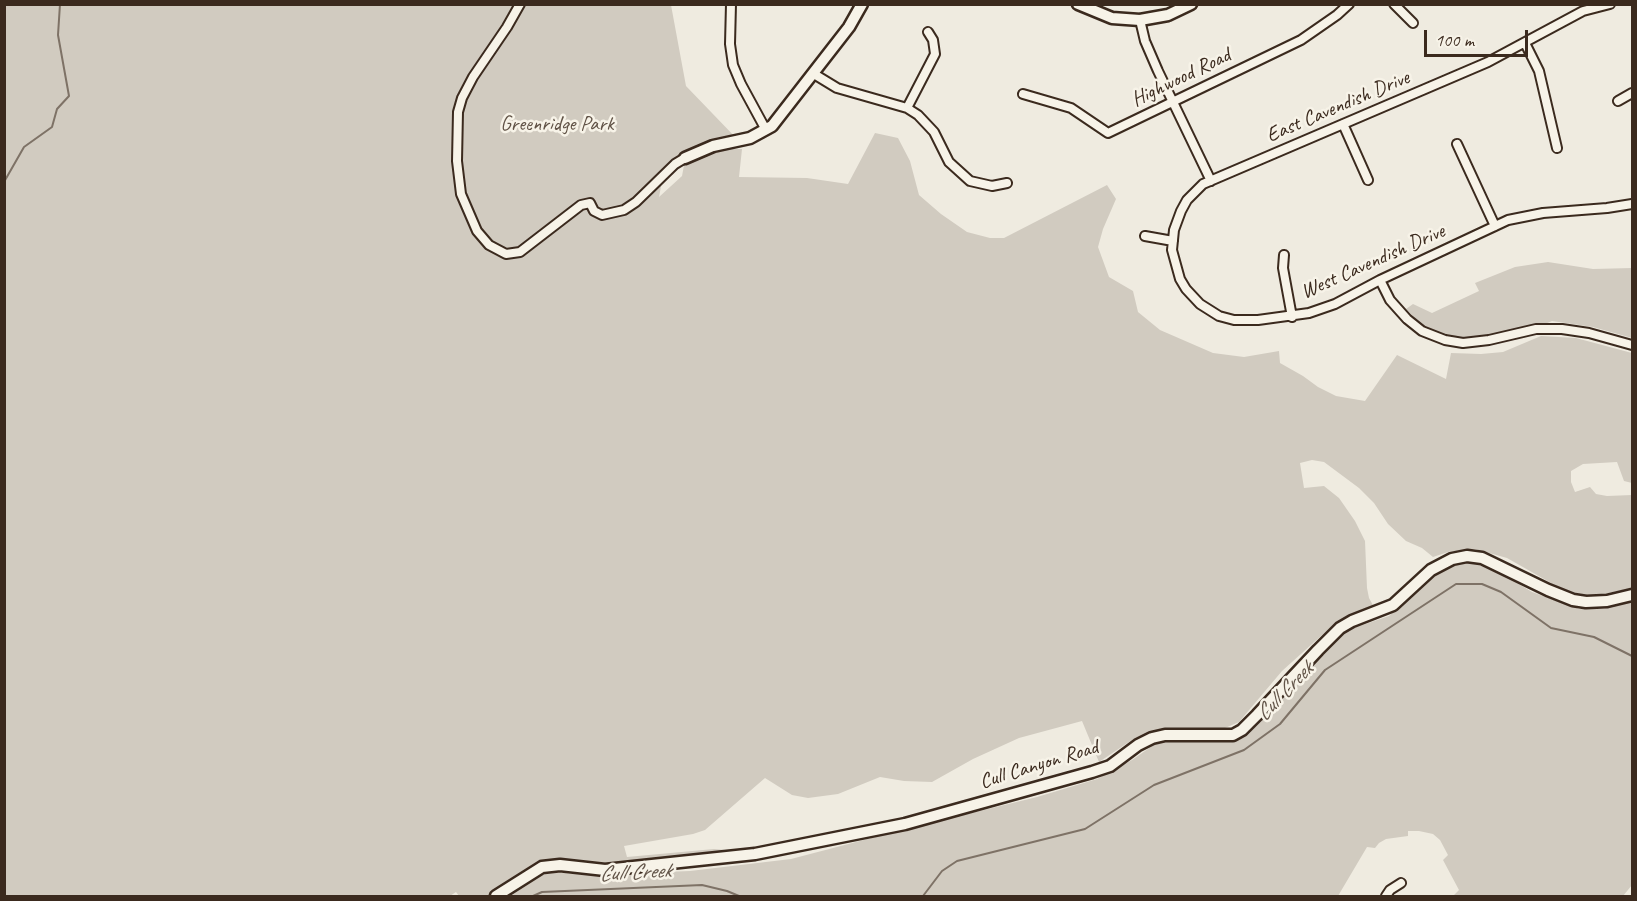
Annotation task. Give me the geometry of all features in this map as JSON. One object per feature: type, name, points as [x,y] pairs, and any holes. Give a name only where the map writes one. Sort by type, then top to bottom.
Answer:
[{"type":"street","points":[[520,4],[473,77],[462,98],[458,112],[457,162],[461,194],[477,231],[489,245],[506,254],[520,252],[581,205],[590,203],[594,211],[602,215],[624,210],[636,202],[675,164],[685,158],[713,146],[750,138],[766,130],[779,119],[814,74],[849,27],[862,4]]},
{"type":"street","points":[[731,4],[730,44],[733,65],[766,130]]},
{"type":"street","points":[[1078,4],[1112,18],[1140,21],[1168,15],[1191,4]]},
{"type":"street","name":"Highwood Road","points":[[1023,94],[1071,108],[1108,133],[1301,40],[1337,15],[1348,4]]},
{"type":"street","points":[[1394,4],[1413,23]]},
{"type":"street","name":"East Cavendish Drive","points":[[1210,181],[1488,62],[1583,11],[1610,4]]},
{"type":"street","points":[[1140,21],[1144,41],[1210,181]]},
{"type":"street","points":[[907,108],[934,54],[933,40],[928,32]]},
{"type":"street","points":[[1525,43],[1539,71],[1557,148]]},
{"type":"street","points":[[814,74],[837,88],[907,108],[927,123],[949,162],[970,181],[992,186],[1007,183]]},
{"type":"street","points":[[1618,101],[1632,93]]},
{"type":"street","points":[[1343,124],[1368,180]]},
{"type":"street","points":[[1457,144],[1496,226]]},
{"type":"street","name":"West Cavendish Drive","points":[[1210,181],[1203,184],[1187,200],[1176,221],[1173,240],[1174,259],[1180,279],[1193,297],[1219,316],[1243,321],[1292,317],[1335,304],[1380,280],[1521,216],[1632,204]]},
{"type":"street","points":[[1145,236],[1173,240]]},
{"type":"street","points":[[1284,255],[1283,268],[1292,317]]},
{"type":"street","points":[[1380,280],[1390,300],[1407,319],[1422,331],[1445,340],[1472,342],[1536,329],[1562,329],[1589,333],[1632,345]]},
{"type":"street","name":"Cull Canyon Road","points":[[496,897],[531,873],[549,865],[605,870],[754,854],[905,824],[1092,772],[1110,766],[1138,745],[1152,738],[1165,735],[1233,735],[1242,730],[1257,715],[1340,628],[1393,605],[1431,570],[1452,559],[1467,556],[1494,562],[1548,590],[1573,600],[1607,601],[1632,595]]},
{"type":"street","points":[[1386,897],[1390,890],[1401,883]]},
{"type":"green space","name":"Greenridge Park","points":[[4,5],[671,5],[686,86],[738,140],[704,147],[673,163],[664,171],[659,197],[682,176],[685,160],[724,149],[742,149],[739,177],[807,178],[848,184],[875,133],[898,138],[910,161],[919,195],[967,232],[990,238],[1004,238],[1107,185],[1116,199],[1098,247],[1109,277],[1133,291],[1138,312],[1160,330],[1213,353],[1244,357],[1279,351],[1280,363],[1336,396],[1365,401],[1397,355],[1446,379],[1451,353],[1503,352],[1541,336],[1576,338],[1632,353],[1632,483],[1624,481],[1617,462],[1583,464],[1571,471],[1571,482],[1575,492],[1590,487],[1596,494],[1632,495],[1632,588],[1583,596],[1567,592],[1507,558],[1475,549],[1448,552],[1433,557],[1422,548],[1406,541],[1388,524],[1374,503],[1359,488],[1324,462],[1312,460],[1300,463],[1304,488],[1324,486],[1339,498],[1355,521],[1365,541],[1367,588],[1375,609],[1356,612],[1332,626],[1282,671],[1239,722],[1225,728],[1157,731],[1135,738],[1099,762],[1082,721],[1019,738],[973,759],[932,782],[880,777],[838,794],[808,798],[792,795],[765,778],[705,830],[624,846],[627,857],[714,849],[737,851],[610,865],[553,860],[531,868],[489,896],[459,896],[456,892],[450,896],[5,896]]},
{"type":"green space","points":[[1548,262],[1593,269],[1632,268],[1632,338],[1593,327],[1552,321],[1540,326],[1494,335],[1455,337],[1423,326],[1406,309],[1413,304],[1432,313],[1479,291],[1475,283],[1515,267]]},
{"type":"green space","points":[[1465,561],[1484,563],[1532,592],[1579,609],[1604,609],[1632,599],[1632,885],[1623,896],[1453,896],[1459,890],[1443,860],[1448,855],[1440,840],[1433,834],[1408,831],[1408,836],[1386,839],[1375,848],[1367,847],[1338,896],[507,896],[535,876],[553,872],[590,875],[690,871],[791,859],[1037,797],[1097,779],[1132,760],[1155,744],[1173,740],[1226,742],[1234,740],[1252,730],[1316,657],[1342,632],[1389,616],[1426,580],[1455,563]]},
{"type":"waterway","points":[[4,182],[24,147],[52,127],[57,109],[69,96],[58,35],[60,4]]},
{"type":"waterway","name":"Cull Creek","points":[[923,896],[942,871],[957,861],[1085,829],[1154,785],[1244,750],[1280,724],[1325,670],[1456,584],[1482,584],[1501,592],[1551,628],[1594,637],[1632,656]]},
{"type":"waterway","name":"Cull Creek","points":[[533,896],[542,892],[702,885],[739,896]]}]
